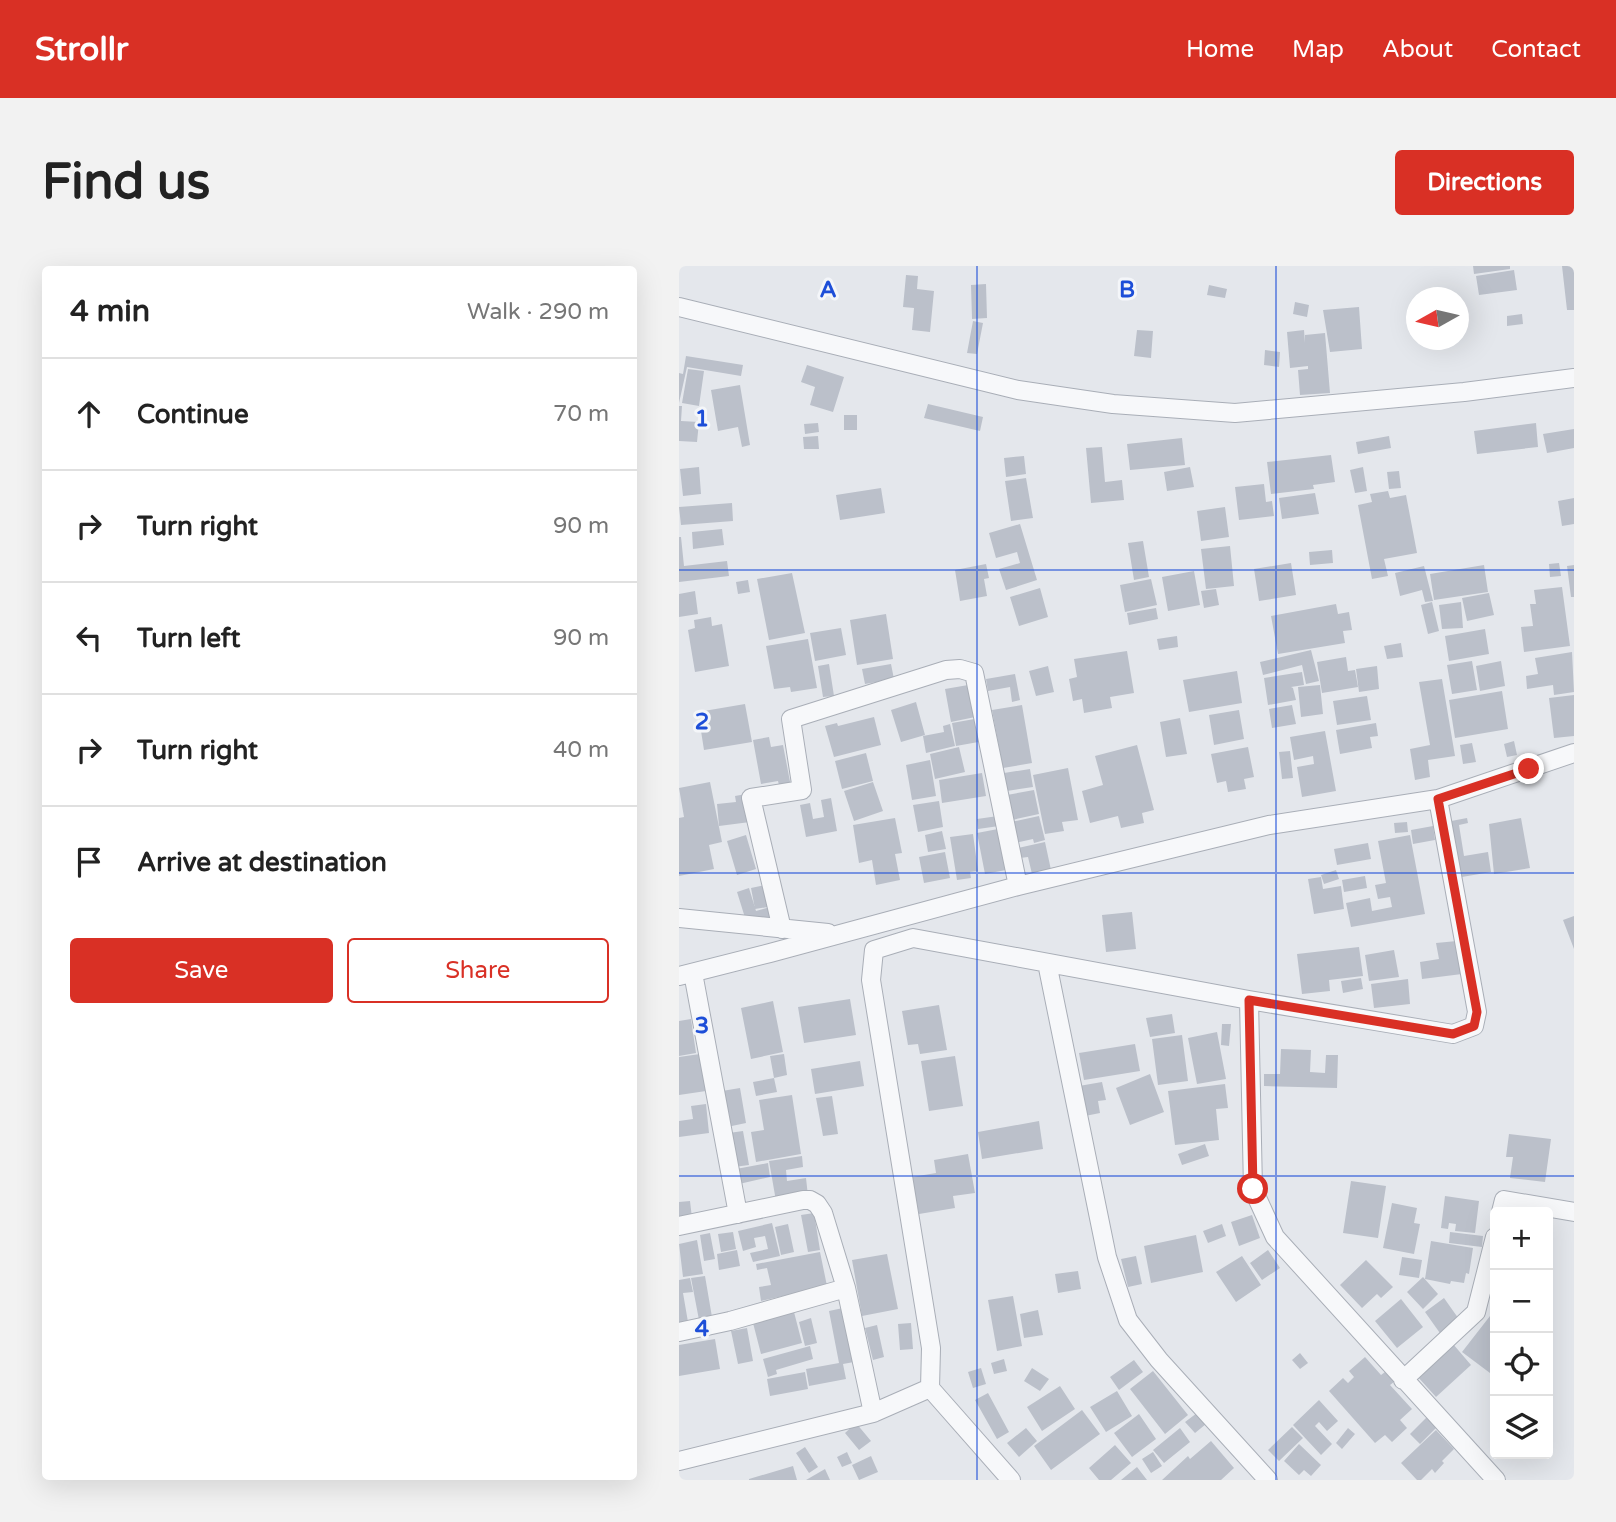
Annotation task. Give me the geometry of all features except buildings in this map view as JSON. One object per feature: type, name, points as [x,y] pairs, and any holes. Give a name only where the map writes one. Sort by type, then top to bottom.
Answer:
[{"type":"street","points":[[679,307],[1018,390],[1113,404],[1235,413],[1464,392],[1574,378]]},
{"type":"street","points":[[782,929],[751,799],[802,790],[791,719],[946,670],[960,669],[974,673],[1018,886]]},
{"type":"street","points":[[738,1214],[686,974],[1018,886],[1269,825],[1438,799],[1574,753]]},
{"type":"street","points":[[1010,1480],[930,1388],[932,1348],[871,980],[874,950],[913,938],[1249,1000],[1453,1034],[1474,1026],[1477,1012],[1438,799]]},
{"type":"street","points":[[679,918],[842,934]]},
{"type":"street","points":[[1047,963],[1107,1257],[1128,1320],[1159,1360],[1268,1480]]},
{"type":"street","points":[[1249,1000],[1253,1189],[1275,1237],[1496,1480]]},
{"type":"street","points":[[679,1226],[803,1200],[817,1204],[823,1213],[846,1288],[873,1413]]},
{"type":"street","points":[[1502,1207],[1504,1200],[1545,1207]]},
{"type":"street","points":[[1553,1208],[1574,1212]]},
{"type":"street","points":[[1403,1380],[1476,1312],[1490,1257]]},
{"type":"street","points":[[679,1332],[730,1321],[846,1288]]},
{"type":"street","points":[[679,1461],[873,1413],[930,1388]]},
{"type":"route","points":[[1253,1189],[1249,1000],[1453,1034],[1474,1026],[1477,1012],[1438,799],[1529,769]]}]
